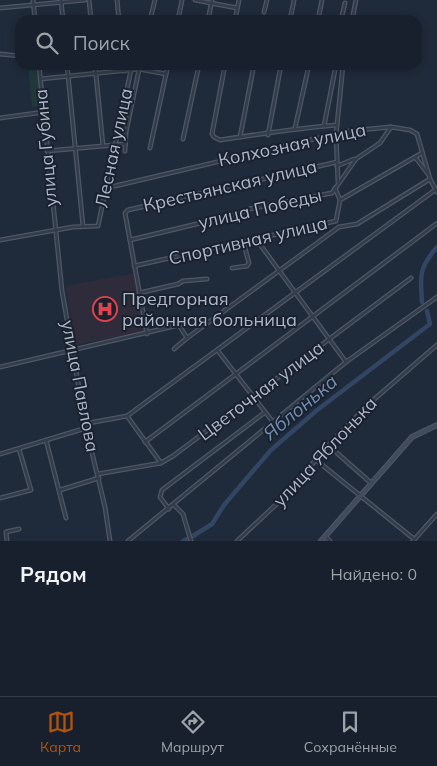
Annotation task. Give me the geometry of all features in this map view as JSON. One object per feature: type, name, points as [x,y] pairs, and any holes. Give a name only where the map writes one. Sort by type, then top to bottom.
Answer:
[{"type":"main road","points":[[321,541],[412,437],[437,425]]},
{"type":"street","points":[[33,0],[35,15]]},
{"type":"street","points":[[0,8],[87,0],[90,15]]},
{"type":"street","points":[[117,0],[118,15]]},
{"type":"street","points":[[151,15],[154,0]]},
{"type":"street","points":[[179,15],[182,0]]},
{"type":"street","points":[[195,0],[237,8]]},
{"type":"street","points":[[236,15],[239,0]]},
{"type":"street","points":[[264,12],[267,0]]},
{"type":"street","points":[[291,15],[294,0]]},
{"type":"street","points":[[319,15],[322,0]]},
{"type":"street","points":[[353,15],[356,0]]},
{"type":"street","points":[[61,1],[62,15]]},
{"type":"street","points":[[209,15],[212,2]]},
{"type":"street","points":[[342,15],[345,3]]},
{"type":"street","points":[[0,54],[15,56]]},
{"type":"street","name":"улица Губина","points":[[39,70],[54,231]]},
{"type":"street","points":[[0,240],[83,226],[68,70]]},
{"type":"street","points":[[96,70],[103,146]]},
{"type":"street","points":[[40,79],[131,70]]},
{"type":"street","name":"Лесная улица","points":[[83,226],[98,226],[131,70]]},
{"type":"street","name":"Лесная улица","points":[[125,151],[139,70]]},
{"type":"street","points":[[151,70],[166,74]]},
{"type":"street","points":[[150,148],[167,70]]},
{"type":"street","points":[[183,139],[198,70]]},
{"type":"street","points":[[224,70],[212,134],[220,140],[268,135],[295,128],[337,125]]},
{"type":"street","points":[[240,137],[253,70]]},
{"type":"street","points":[[268,135],[279,70]]},
{"type":"street","points":[[295,128],[307,70]]},
{"type":"street","points":[[324,126],[335,70]]},
{"type":"street","points":[[338,182],[336,134],[342,70]]},
{"type":"street","points":[[0,118],[44,112]]},
{"type":"street","name":"Колхозная улица","points":[[106,186],[115,186],[336,134],[368,128],[391,127],[410,130],[417,134],[436,191]]},
{"type":"street","name":"улица Победы","points":[[130,240],[249,210],[332,193],[335,186],[356,159],[380,143],[391,127]]},
{"type":"street","points":[[47,151],[125,144]]},
{"type":"street","name":"Спортивная улица","points":[[134,266],[243,241],[294,232],[337,219],[340,200],[423,153]]},
{"type":"street","points":[[174,349],[339,227],[357,224],[430,177],[415,157]]},
{"type":"street","name":"Крестьянская улица","points":[[130,240],[125,213],[128,210],[356,159]]},
{"type":"street","points":[[335,186],[340,200]]},
{"type":"street","points":[[0,454],[86,428],[89,423],[127,416],[436,191]]},
{"type":"street","points":[[337,219],[339,227]]},
{"type":"street","points":[[146,442],[436,224]]},
{"type":"street","name":"улица Павлова","points":[[54,231],[86,428],[98,476],[110,541]]},
{"type":"street","points":[[256,239],[297,292],[346,362]]},
{"type":"street","points":[[130,240],[147,334]]},
{"type":"street","points":[[232,268],[247,266],[249,263],[243,241]]},
{"type":"street","name":"Цветочная улица","points":[[60,490],[98,476],[161,463],[253,398],[411,278]]},
{"type":"street","points":[[139,293],[178,284],[183,281],[207,279]]},
{"type":"street","points":[[128,541],[346,362],[437,297]]},
{"type":"street","points":[[0,367],[179,326],[187,338]]},
{"type":"street","name":"улица Яблонька","points":[[237,541],[283,498],[371,402],[437,345]]},
{"type":"street","points":[[218,351],[264,414],[273,422]]},
{"type":"street","points":[[169,509],[160,497],[162,490],[264,414]]},
{"type":"street","points":[[127,416],[161,463]]},
{"type":"street","points":[[46,440],[66,518]]},
{"type":"street","points":[[329,446],[371,484]]},
{"type":"street","points":[[0,498],[30,490],[19,449]]},
{"type":"street","points":[[316,460],[413,540],[437,514]]},
{"type":"street","points":[[174,504],[183,514],[192,541]]},
{"type":"street","points":[[7,541],[6,532],[20,529]]},
{"type":"street","points":[[325,536],[330,541]]},
{"type":"shaded area","name":"Предгорная районная больница","points":[[134,273],[145,332],[76,345],[65,286]]},
{"type":"green space","points":[[28,70],[38,70],[41,106],[32,107]]},
{"type":"waterway","name":"Яблонька","points":[[422,302],[422,272],[437,247]]},
{"type":"waterway","name":"Яблонька","points":[[193,536],[212,524],[224,505],[271,450],[316,411],[430,324],[427,311]]},
{"type":"waterway","name":"Яблонька","points":[[183,541],[187,539]]},
{"type":"place","name":"Предгорная районная больница","points":[[105,309]]}]
